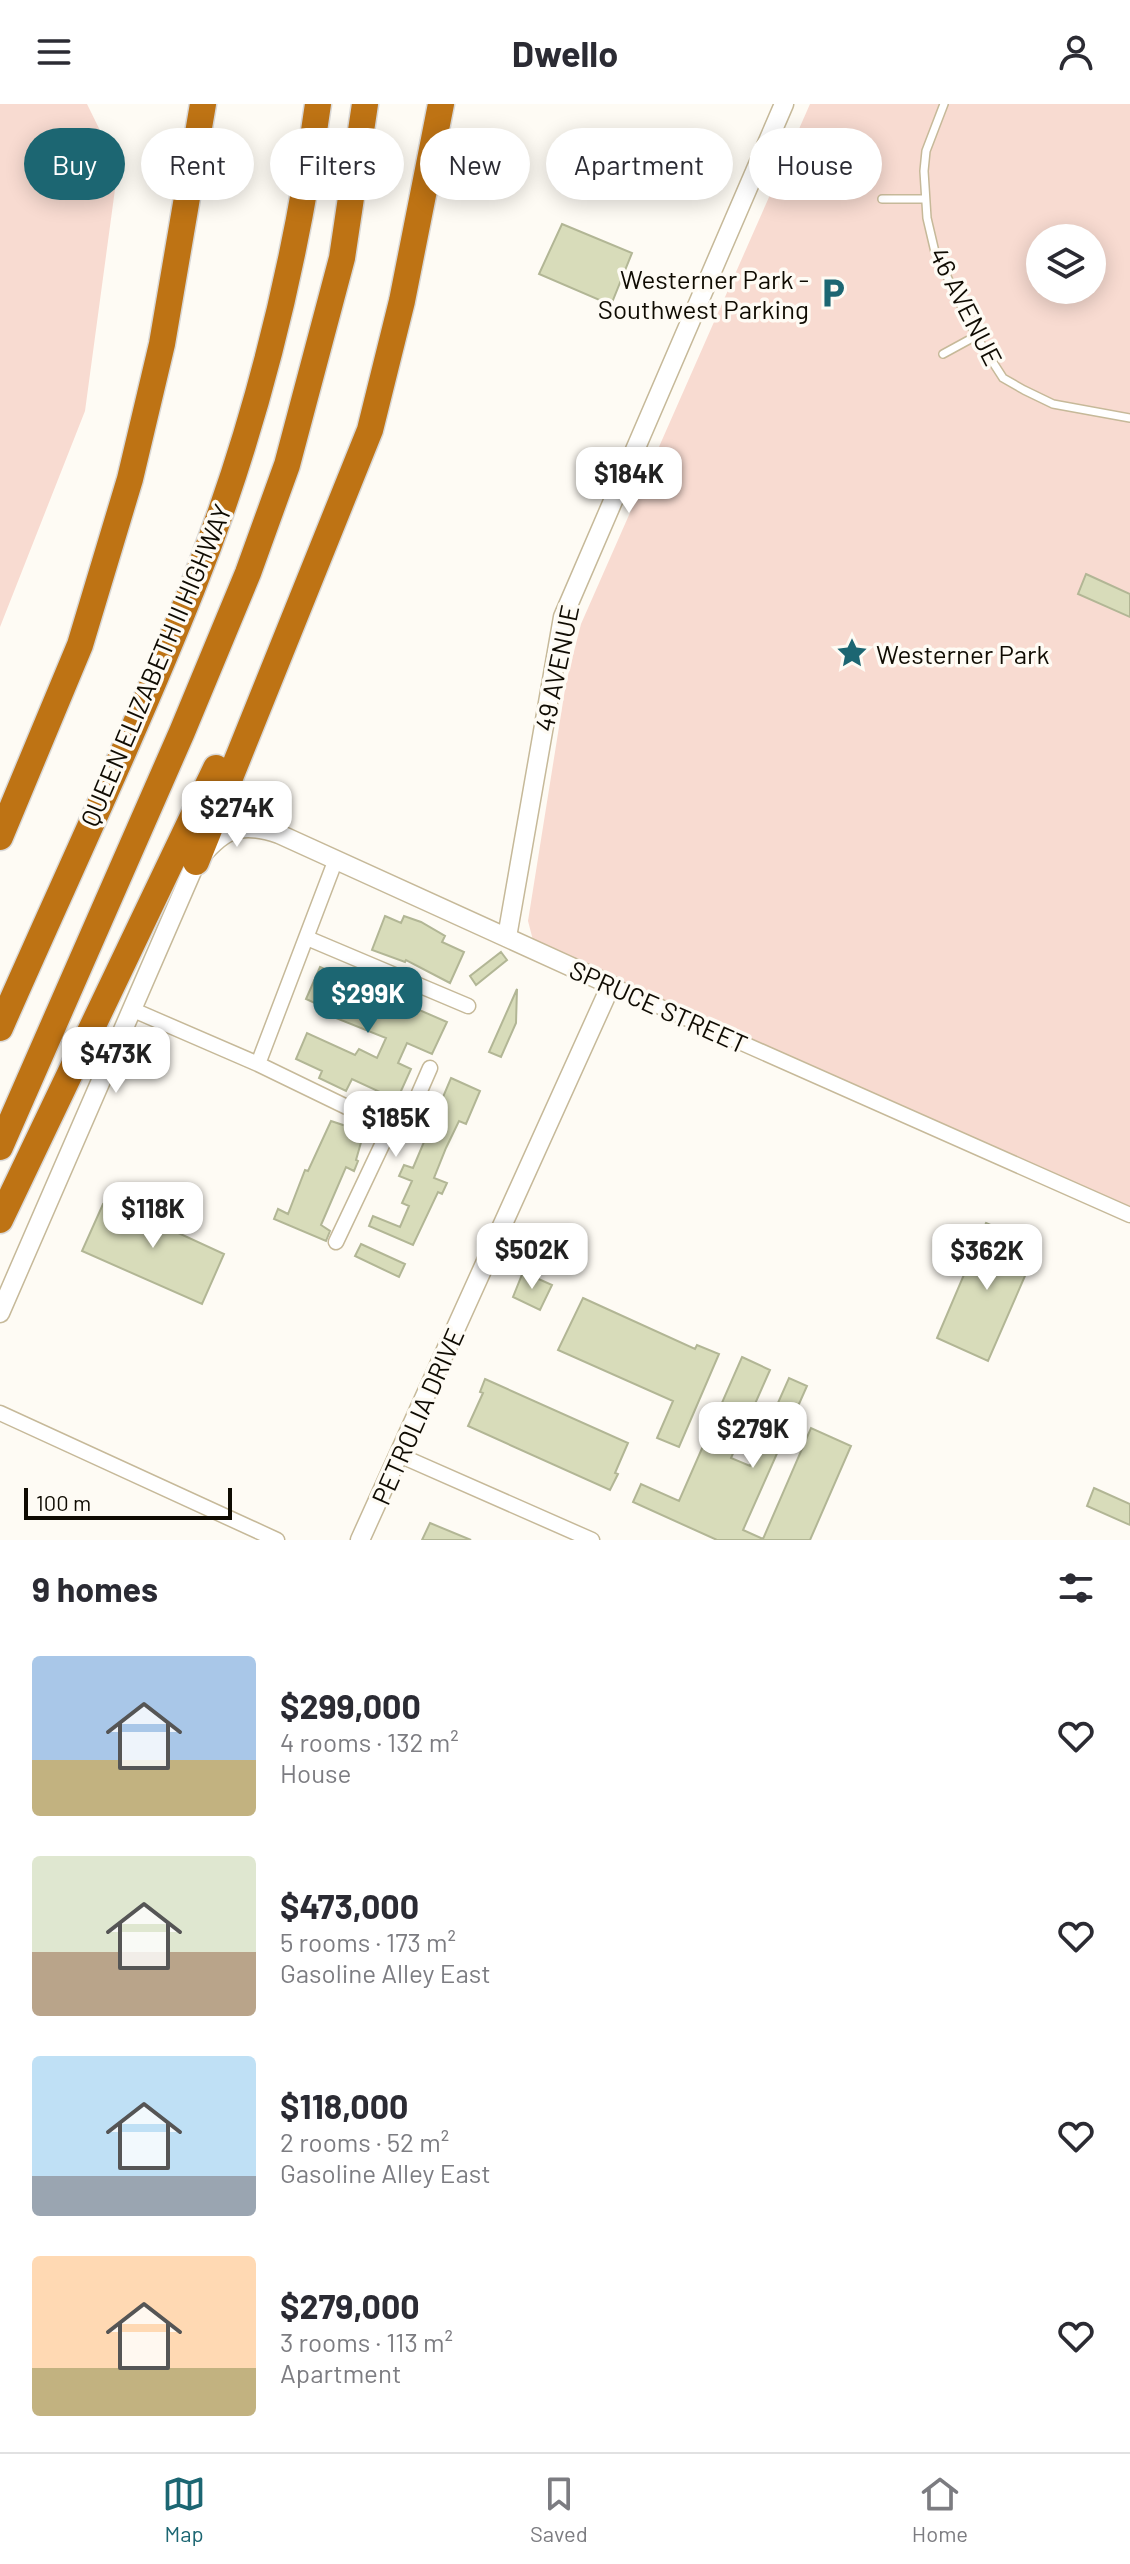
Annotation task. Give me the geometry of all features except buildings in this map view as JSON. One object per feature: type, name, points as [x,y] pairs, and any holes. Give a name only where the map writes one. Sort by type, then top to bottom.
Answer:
[{"type":"highway","points":[[193,128],[195,104]]},
{"type":"highway","points":[[199,128],[203,104]]},
{"type":"highway","name":"QUEEN ELIZABETH II HIGHWAY","points":[[0,1028],[192,589],[223,502],[251,420],[276,324],[298,231],[318,104]]},
{"type":"highway","name":"QUEEN ELIZABETH II HIGHWAY","points":[[0,1147],[182,732],[248,573],[287,465],[342,258],[365,104]]},
{"type":"highway","points":[[196,862],[356,467],[381,395],[434,145],[439,104]]},
{"type":"highway","points":[[0,837],[80,645],[104,570],[153,385],[186,200]]},
{"type":"highway","points":[[0,1220],[83,1043],[305,590]]},
{"type":"street","name":"49 AVENUE","points":[[507,937],[563,617],[784,104]]},
{"type":"street","name":"SPRUCE STREET","points":[[0,1313],[196,862],[219,835],[229,830],[251,828],[279,834],[336,859],[611,985],[1130,1215]]},
{"type":"street","points":[[258,1064],[336,859]]},
{"type":"street","points":[[307,938],[468,1006]]},
{"type":"street","name":"PETROLIA DRIVE","points":[[360,1540],[611,985]]},
{"type":"street","points":[[131,1009],[258,1064],[390,1128]]},
{"type":"street","points":[[336,1242],[390,1128],[409,1116],[430,1068]]},
{"type":"street","points":[[0,1413],[277,1540]]},
{"type":"street","points":[[399,1455],[592,1540]]},
{"type":"lane","name":"46 AVENUE","points":[[944,104],[926,151],[925,199],[935,252],[976,336],[1003,378],[1032,394],[1053,404],[1130,418]]},
{"type":"lane","points":[[882,199],[925,199]]},
{"type":"lane","points":[[943,354],[976,336]]},
{"type":"shaded area","points":[[0,104],[87,104],[99,128],[24,128],[24,200],[114,200],[85,411],[0,627]]},
{"type":"shaded area","name":"Westerner Park","points":[[810,104],[1130,104],[1130,1207],[534,944],[528,921],[566,683],[581,624],[768,200],[882,200],[882,128],[799,128]]},
{"type":"place","name":"Westerner Park - Southwest Parking","points":[[833,293]]},
{"type":"place","name":"Westerner Park","points":[[852,653]]}]
